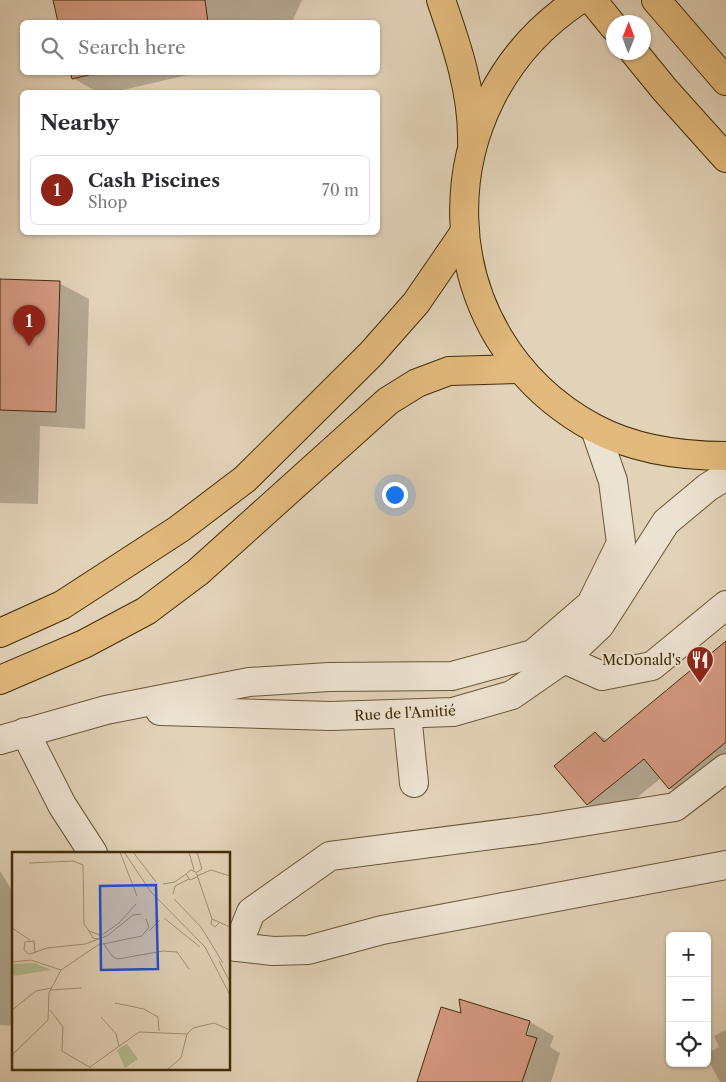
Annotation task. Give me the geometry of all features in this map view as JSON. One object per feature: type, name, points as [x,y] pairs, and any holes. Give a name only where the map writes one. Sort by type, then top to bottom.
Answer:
[{"type":"main road","points":[[442,0],[458,47],[473,114],[472,142],[464,187],[464,234],[474,282],[493,328],[521,369],[555,402],[595,429],[639,446],[685,456],[726,456]]},
{"type":"main road","points":[[472,142],[491,96],[518,55],[552,20],[579,0]]},
{"type":"main road","points":[[592,0],[606,17]]},
{"type":"main road","points":[[656,0],[726,81]]},
{"type":"main road","points":[[640,60],[664,90],[726,158]]},
{"type":"main road","points":[[0,633],[62,605],[179,529],[245,479],[384,339],[416,303],[464,234]]},
{"type":"main road","points":[[8,675],[84,644],[146,611],[198,572],[388,401],[417,382],[449,371],[521,369]]},
{"type":"street","name":"Rue de l'Amitié","points":[[13,736],[106,710],[249,682],[329,677],[452,676],[533,654],[591,604],[621,543],[613,482],[595,429]]},
{"type":"street","name":"Rue de l'Amitié","points":[[106,710],[331,716],[407,714],[453,712],[512,694],[564,659],[600,625],[666,522],[708,487],[726,476]]},
{"type":"street","points":[[564,659],[602,676],[652,666],[726,605]]},
{"type":"street","points":[[407,714],[414,783]]},
{"type":"street","points":[[13,736],[92,852]]},
{"type":"street","points":[[726,768],[675,807],[539,829],[330,856],[251,912],[233,947],[273,951],[308,950],[382,930],[726,865]]},
{"type":"building","points":[[53,0],[205,0],[208,20],[58,20]]},
{"type":"building","points":[[71,75],[89,75],[72,79]]},
{"type":"building","points":[[0,279],[60,281],[56,412],[0,410]]},
{"type":"building","name":"McDonald's","points":[[726,641],[726,742],[669,789],[644,759],[587,805],[554,766],[595,732],[604,742]]},
{"type":"building","points":[[459,999],[530,1021],[526,1035],[537,1038],[522,1082],[417,1082],[441,1007],[461,1013]]},
{"type":"place","name":"Cash Piscines","points":[[29,346]]},
{"type":"place","name":"McDonald's","points":[[700,684]]}]
